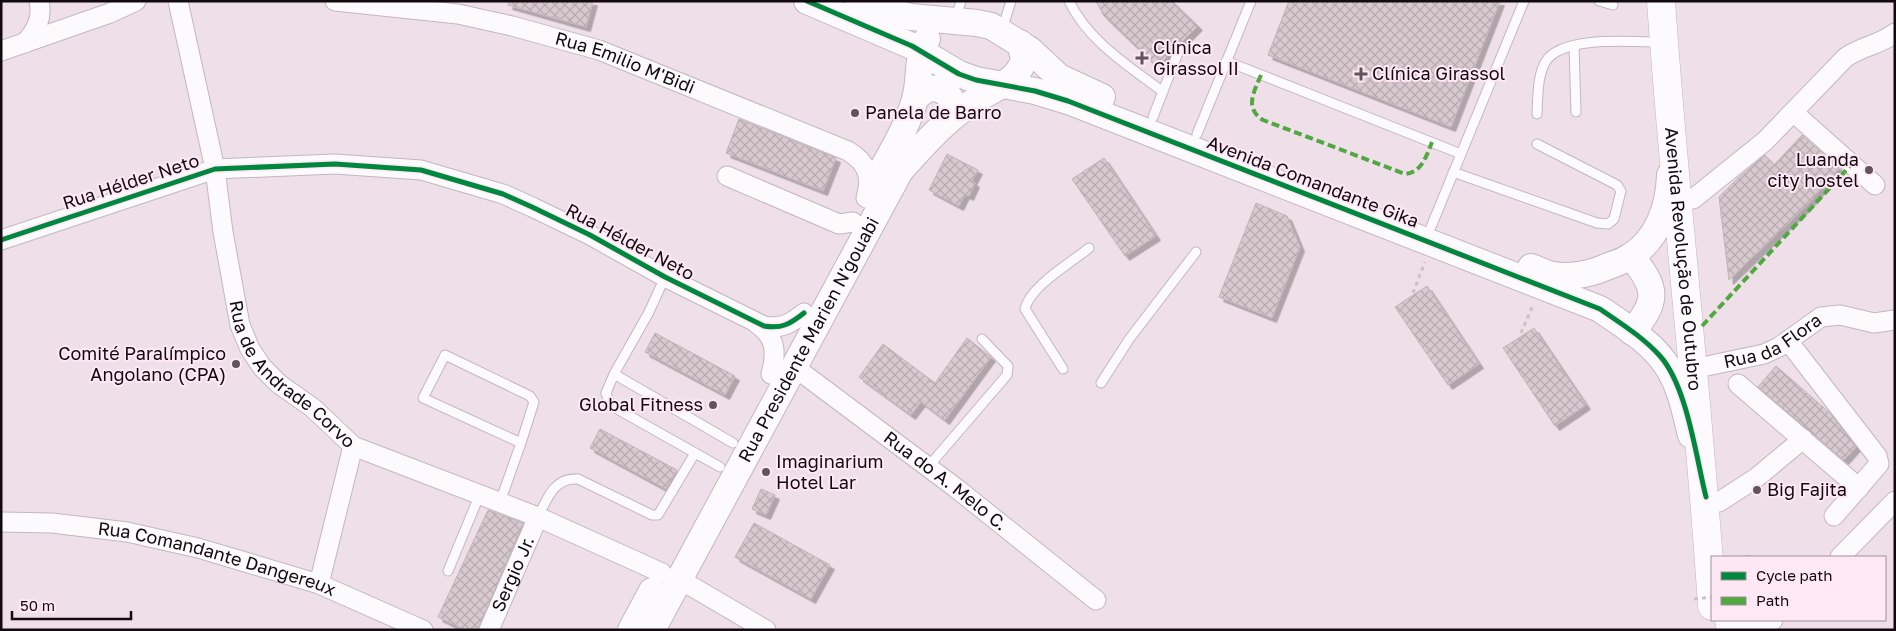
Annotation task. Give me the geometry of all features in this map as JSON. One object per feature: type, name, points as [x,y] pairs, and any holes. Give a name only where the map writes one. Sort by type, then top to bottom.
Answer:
[{"type":"main road","name":"Avenida Revolução de Outubro","points":[[1661,1],[1671,147],[1712,499],[1740,556]]},
{"type":"main road","name":"Avenida Revolução de Outubro","points":[[1673,1],[1693,199],[1702,326],[1708,366],[1712,499],[1703,602]]},
{"type":"street","points":[[25,43],[36,30],[41,10],[39,1]]},
{"type":"street","points":[[1,51],[110,13],[136,1]]},
{"type":"street","name":"Rua de Andrade Corvo","points":[[178,1],[215,169],[223,232],[240,325],[250,349],[262,367],[279,384],[313,408],[353,446],[538,517],[671,576],[766,630]]},
{"type":"street","name":"Rua Emilio M'Bidi","points":[[335,1],[458,14],[512,26],[599,50],[848,151],[857,156],[867,169],[869,186],[866,198]]},
{"type":"street","name":"Avenida Comandante Gika","points":[[807,1],[912,46],[959,74],[983,82],[1004,84],[1068,101],[1600,309],[1632,332],[1660,356],[1668,367],[1680,392],[1712,499]]},
{"type":"street","name":"Avenida Comandante Gika","points":[[858,1],[881,10],[911,17],[954,14],[977,23],[1011,37],[1051,71],[1075,86],[1552,275],[1597,271],[1631,256],[1649,239],[1659,224],[1666,206],[1671,147]]},
{"type":"street","points":[[921,53],[927,39],[954,14]]},
{"type":"street","points":[[1693,199],[1765,141],[1828,74],[1858,48],[1872,45],[1895,33]]},
{"type":"street","name":"Rua Presidente Marien N'gouabi","points":[[631,630],[671,576],[782,370],[900,171],[951,118],[972,102],[1004,84],[1022,67],[1024,59],[1011,37]]},
{"type":"street","name":"Rua Presidente Marien N'gouabi","points":[[652,630],[671,576],[720,468],[733,443],[782,370],[804,313],[846,228],[866,198],[898,140],[915,99],[921,53]]},
{"type":"street","points":[[915,99],[925,90],[932,88],[945,92],[953,103],[951,118]]},
{"type":"street","points":[[1793,112],[1874,185]]},
{"type":"street","points":[[848,151],[875,156],[898,140]]},
{"type":"street","name":"Rua Hélder Neto","points":[[1,240],[215,169],[334,164],[421,170],[503,194],[532,207],[590,235],[666,277],[764,326],[781,327],[804,313]]},
{"type":"street","points":[[727,176],[846,228]]},
{"type":"street","points":[[1631,256],[1649,280],[1653,289],[1650,309],[1632,332]]},
{"type":"street","name":"Rua da Flora","points":[[1708,366],[1764,354],[1788,341],[1821,317],[1840,315],[1874,323],[1895,320]]},
{"type":"street","name":"Rua Hélder Neto","points":[[755,322],[763,328],[773,341],[775,358],[782,370]]},
{"type":"street","points":[[1788,341],[1877,456],[1879,464],[1834,516]]},
{"type":"street","name":"Rua do A. Melo C.","points":[[782,370],[928,467],[1096,600]]},
{"type":"street","points":[[1738,384],[1859,488]]},
{"type":"street","points":[[1712,499],[1756,478],[1803,439]]},
{"type":"street","points":[[319,584],[353,446]]},
{"type":"street","points":[[1841,556],[1895,501]]},
{"type":"street","name":"Sergio Jr.","points":[[489,630],[538,517]]},
{"type":"street","name":"Rua Comandante Dangereux","points":[[1,522],[52,523],[128,532],[198,548],[319,584],[423,630]]},
{"type":"street","points":[[1746,630],[1763,626],[1771,621]]},
{"type":"lane","points":[[1011,1],[1011,37]]},
{"type":"lane","points":[[1069,1],[1083,25],[1104,46],[1163,92]]},
{"type":"lane","points":[[1196,134],[1251,1]]},
{"type":"lane","points":[[1431,227],[1524,1]]},
{"type":"lane","points":[[1599,1],[1613,5]]},
{"type":"lane","points":[[1536,114],[1542,70],[1547,60],[1556,52],[1574,46],[1601,42],[1664,42]]},
{"type":"lane","points":[[1574,46],[1576,112]]},
{"type":"lane","points":[[1153,117],[1179,50]]},
{"type":"lane","points":[[1226,61],[1461,154]]},
{"type":"lane","points":[[1453,172],[1597,223],[1608,224],[1614,219],[1621,192],[1617,185],[1537,144]]},
{"type":"lane","points":[[1063,369],[1025,309],[1027,300],[1036,290],[1089,248]]},
{"type":"lane","points":[[1101,383],[1130,338],[1196,252]]},
{"type":"lane","points":[[666,277],[649,312],[614,374],[606,394],[610,406],[720,468]]},
{"type":"lane","points":[[928,467],[1007,375],[1008,366],[982,339]]},
{"type":"lane","points":[[500,502],[534,402],[530,396],[445,355],[423,398],[520,443]]},
{"type":"lane","points":[[614,374],[733,443]]},
{"type":"lane","points":[[538,517],[552,490],[560,482],[568,478],[578,479],[652,516],[658,515],[695,453]]},
{"type":"lane","points":[[448,571],[480,494]]},
{"type":"path","points":[[1413,294],[1425,262]]},
{"type":"path","points":[[1521,333],[1532,305]]},
{"type":"building","points":[[509,1],[593,1],[586,27],[508,5]]},
{"type":"building","points":[[1096,1],[1172,1],[1198,26],[1180,44],[1175,45],[1171,53],[1157,67],[1104,16]]},
{"type":"building","points":[[1289,1],[1500,1],[1451,127],[1268,55]]},
{"type":"building","points":[[739,119],[836,158],[823,191],[726,153]]},
{"type":"building","points":[[1802,135],[1839,168],[1807,205],[1729,280],[1719,197],[1765,155],[1774,165]]},
{"type":"building","points":[[947,154],[978,170],[972,181],[975,183],[969,196],[965,194],[959,206],[929,190]]},
{"type":"building","points":[[1104,158],[1156,236],[1125,256],[1072,179]]},
{"type":"building","points":[[1256,203],[1287,216],[1300,247],[1272,318],[1219,297]]},
{"type":"building","points":[[1427,286],[1479,364],[1448,385],[1395,307]]},
{"type":"building","points":[[1534,328],[1586,405],[1555,426],[1503,348]]},
{"type":"building","points":[[655,333],[735,376],[725,395],[645,352]]},
{"type":"building","points":[[967,338],[991,357],[945,420],[921,402],[911,415],[859,377],[883,344],[935,383]]},
{"type":"building","points":[[1776,366],[1831,414],[1856,447],[1844,460],[1758,387]]},
{"type":"building","points":[[600,429],[677,470],[666,489],[590,448]]},
{"type":"building","points":[[761,489],[775,495],[766,515],[752,509]]},
{"type":"building","points":[[488,510],[523,523],[478,630],[465,630],[438,617]]},
{"type":"building","points":[[754,523],[830,565],[811,599],[735,557]]},
{"type":"marked path","points":[[1261,75],[1252,99],[1252,105],[1257,115],[1263,120],[1405,174],[1416,170],[1423,163],[1432,142]]},
{"type":"marked path","points":[[1702,326],[1851,165]]},
{"type":"cycle path","points":[[807,1],[912,46],[959,74],[976,80],[1035,91],[1068,101],[1600,309],[1646,343],[1660,356],[1669,369],[1684,403],[1706,497]]},
{"type":"cycle path","points":[[1,240],[215,169],[335,164],[421,170],[503,194],[532,207],[590,235],[665,277],[764,326],[776,327],[786,325],[804,313]]},
{"type":"place","name":"Clínica Girassol II","points":[[1142,58]]},
{"type":"place","name":"Clínica Girassol","points":[[1361,74]]},
{"type":"place","name":"Panela de Barro","points":[[855,113]]},
{"type":"place","name":"Luanda city hostel","points":[[1869,170]]},
{"type":"place","name":"Comité Paralímpico Angolano (CPA)","points":[[236,364]]},
{"type":"place","name":"Global Fitness","points":[[713,405]]},
{"type":"place","name":"Imaginarium Hotel Lar","points":[[766,472]]},
{"type":"place","name":"Big Fajita","points":[[1757,490]]}]
